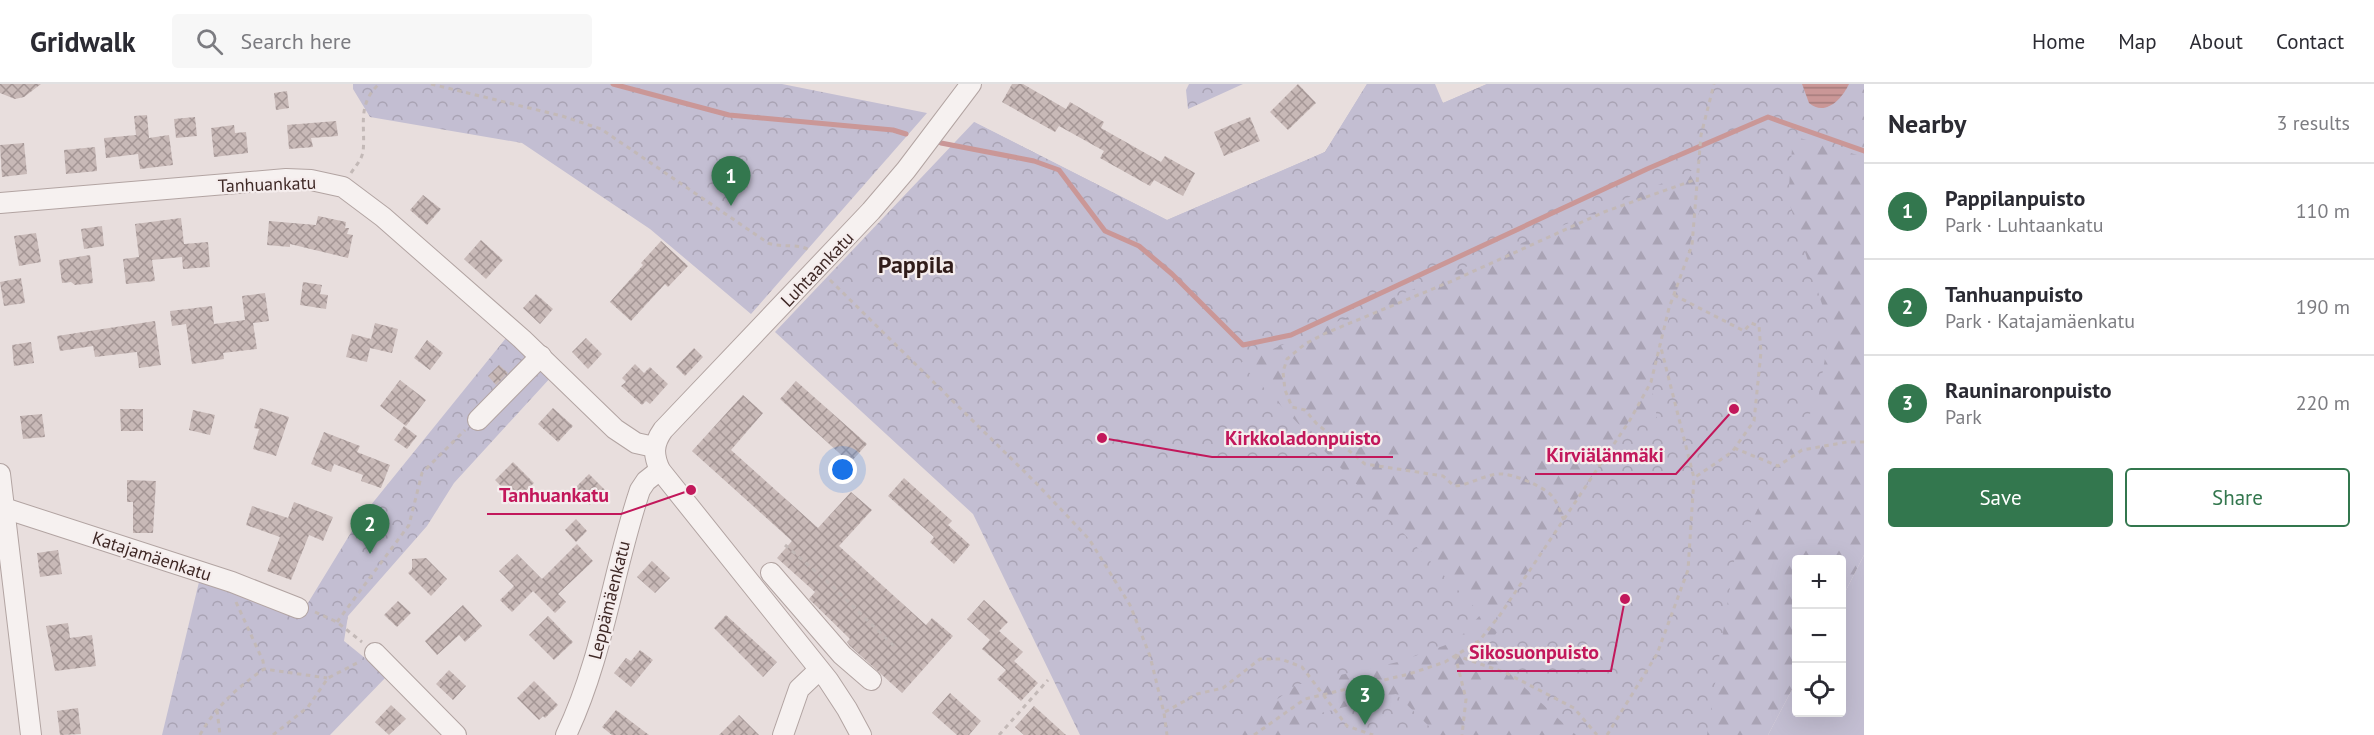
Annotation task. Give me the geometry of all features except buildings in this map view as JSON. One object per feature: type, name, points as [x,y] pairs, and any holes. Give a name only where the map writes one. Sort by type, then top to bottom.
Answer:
[{"type":"street","name":"Luhtaankatu","points":[[654,447],[663,430],[820,267],[906,170],[971,84]]},
{"type":"street","name":"Tanhuankatu","points":[[0,203],[286,179],[311,180],[343,187],[383,217],[540,356],[615,429],[631,440],[654,447]]},
{"type":"street","points":[[478,420],[540,356]]},
{"type":"street","points":[[654,447],[655,458],[660,470],[838,693],[861,735]]},
{"type":"street","name":"Leppämäenkatu","points":[[566,735],[576,716],[594,662],[619,558],[640,490],[646,481],[660,470]]},
{"type":"street","points":[[0,474],[31,735]]},
{"type":"street","name":"Katajamäenkatu","points":[[4,508],[232,582],[298,608]]},
{"type":"street","points":[[771,573],[842,655],[871,680]]},
{"type":"street","points":[[375,653],[456,735]]},
{"type":"street","points":[[783,735],[799,689],[819,670]]},
{"type":"path","points":[[343,187],[361,161],[362,124],[366,102],[379,84]]},
{"type":"path","points":[[431,84],[562,116],[601,129],[768,243],[781,247],[805,247],[834,286],[1037,484],[1089,538],[1130,605],[1150,656],[1164,712],[1167,735]]},
{"type":"path","points":[[1254,735],[1305,699],[1322,693],[1409,674],[1445,662],[1479,642],[1500,615],[1647,392],[1674,295],[1692,245],[1701,135],[1714,84]]},
{"type":"path","points":[[1564,519],[1552,496],[1519,478],[1500,474],[1465,485],[1454,486],[1443,476],[1365,464],[1316,423],[1305,410],[1292,406],[1285,390],[1283,372],[1287,359],[1305,344],[1326,333],[1452,281],[1604,212],[1697,179]]},
{"type":"path","points":[[1674,295],[1744,331],[1751,323],[1759,326],[1761,352],[1754,422],[1734,448],[1694,478]]},
{"type":"path","points":[[1607,735],[1657,654],[1688,570],[1694,478],[1660,342]]},
{"type":"path","points":[[337,622],[409,525],[422,473],[467,427],[478,420]]},
{"type":"path","points":[[1734,448],[1778,466],[1802,450],[1847,442],[1864,442]]},
{"type":"path","points":[[785,546],[830,584],[895,647]]},
{"type":"path","points":[[232,582],[237,607],[263,661],[264,669]]},
{"type":"path","points":[[273,735],[308,707],[328,678],[375,653],[337,622],[315,612],[298,608]]},
{"type":"path","points":[[1455,655],[1466,699],[1462,735]]},
{"type":"path","points":[[1455,655],[1506,673],[1574,708],[1597,735]]},
{"type":"path","points":[[1164,712],[1197,694],[1223,688],[1260,659],[1281,659],[1302,667],[1347,726],[1373,735]]},
{"type":"path","points":[[200,735],[230,694],[264,669],[328,678]]},
{"type":"path","points":[[999,735],[1048,680]]},
{"type":"path","points":[[217,709],[217,726],[220,735]]},
{"type":"green space","points":[[353,84],[782,84],[927,113],[751,314],[650,229],[522,143],[370,117],[353,89]]},
{"type":"green space","points":[[1189,84],[1243,84],[1188,109],[1186,90]]},
{"type":"green space","points":[[1367,84],[1428,84],[1443,103],[1487,84],[1802,84],[1864,110],[1864,555],[1846,590],[1846,555],[1792,555],[1792,690],[1768,735],[1125,735],[974,122],[1167,220],[1325,152]]},
{"type":"green space","points":[[1367,84],[1435,84],[1443,103],[1487,84],[1864,84],[1864,157],[1793,136],[1788,199],[1830,329],[1818,399],[1736,549],[1707,735],[1576,735],[1484,650],[1498,631],[1490,627],[1630,420],[1657,418],[1651,382],[1700,209],[1698,168],[1240,363],[1481,614],[1457,641],[1398,662],[1296,685],[1230,735],[1080,735],[973,514],[775,332],[974,122],[1167,220],[1325,152]]},
{"type":"green space","points":[[506,338],[552,376],[454,483],[427,526],[348,616],[344,641],[387,676],[330,735],[162,735],[199,582],[271,603],[300,616],[358,521]]},
{"type":"green space","points":[[1864,555],[1864,735],[1768,735],[1792,690],[1792,717],[1846,717],[1846,590]]},
{"type":"green space","points":[[1396,694],[1438,735],[1287,735],[1317,714]]},
{"type":"shaded area","points":[[1802,84],[1849,84],[1837,100],[1821,108],[1809,103]]},
{"type":"waterway","points":[[613,84],[729,115],[893,130],[906,134]]},
{"type":"waterway","points":[[941,143],[1034,161],[1059,170],[1105,231],[1139,246],[1172,274],[1243,345],[1291,335],[1647,169],[1768,117],[1864,151]]},
{"type":"place","name":"Pappilanpuisto","points":[[731,206]]},
{"type":"place","name":"Kirviälänmäki","points":[[1734,409]]},
{"type":"place","name":"Kirkkoladonpuisto","points":[[1102,438]]},
{"type":"place","name":"Tanhuankatu","points":[[691,490]]},
{"type":"place","name":"Tanhuanpuisto","points":[[370,554]]},
{"type":"place","name":"Sikosuonpuisto","points":[[1625,599]]},
{"type":"place","name":"Rauninaronpuisto","points":[[1365,725]]},
{"type":"district","name":"Pappila","points":[[916,264]]}]
